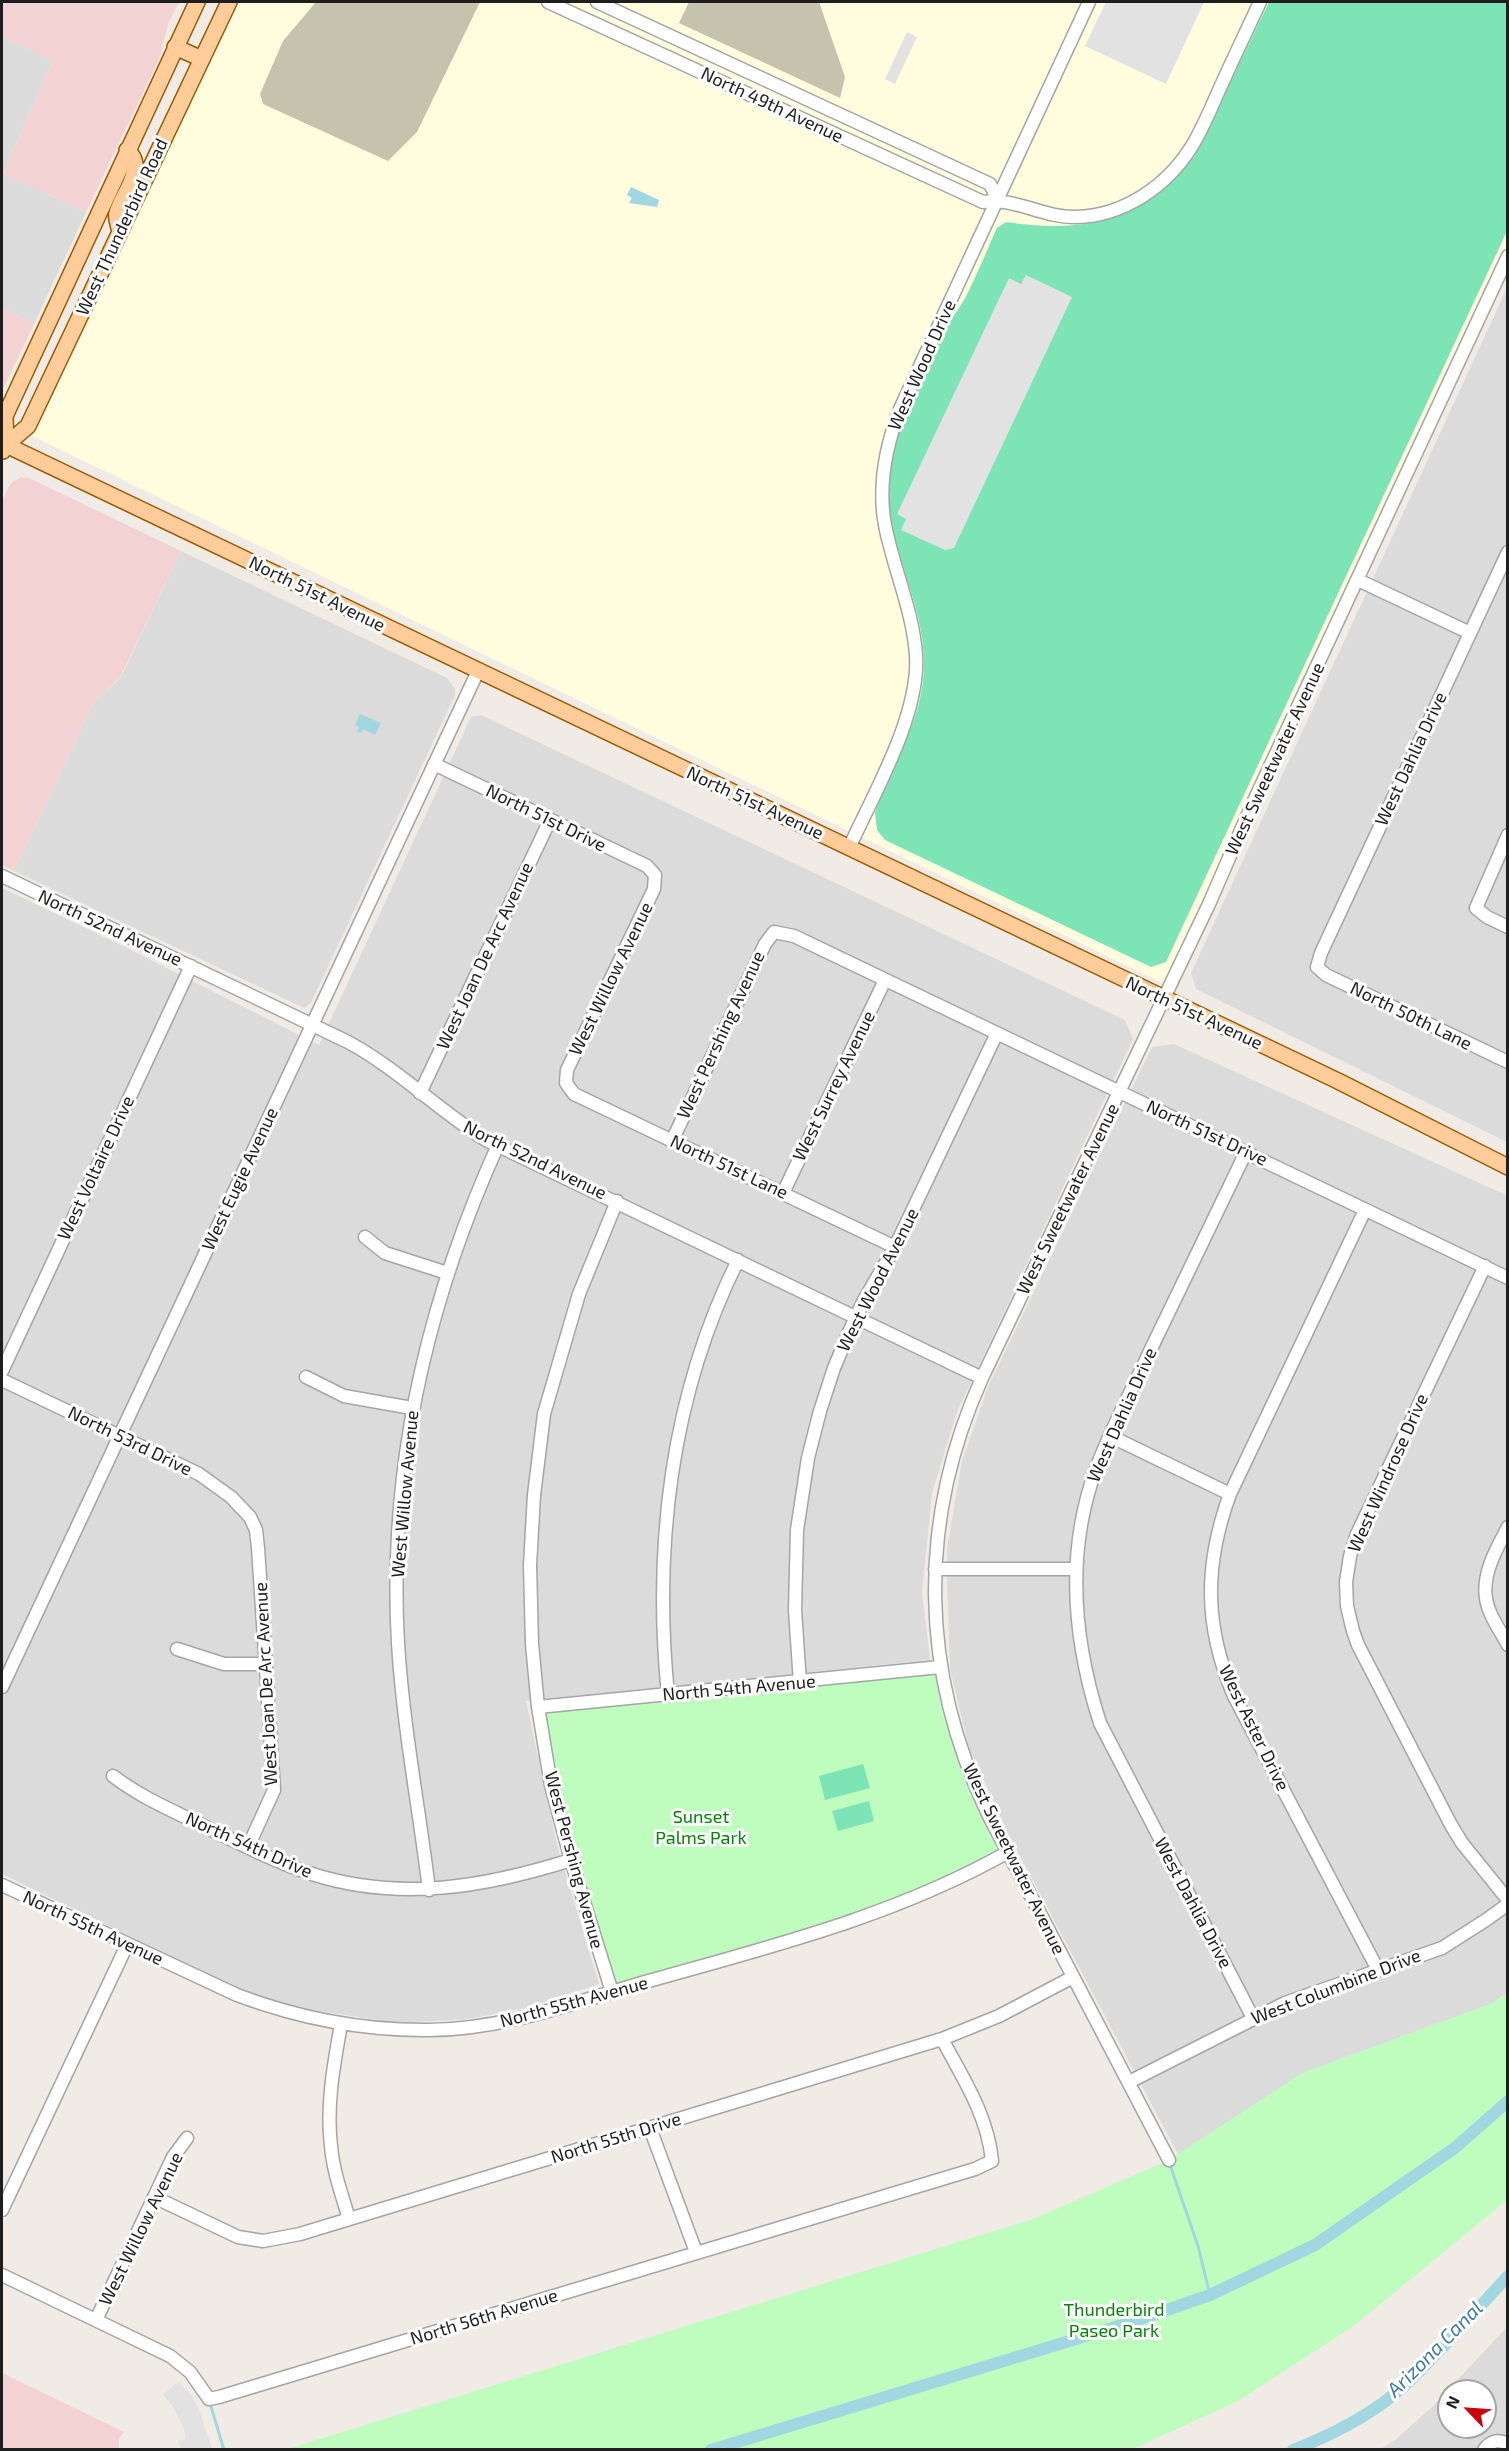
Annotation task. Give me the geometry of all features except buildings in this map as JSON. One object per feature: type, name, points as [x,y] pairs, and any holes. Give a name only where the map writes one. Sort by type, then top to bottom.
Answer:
[{"type":"main road","name":"West Thunderbird Road","points":[[3,447],[5,416],[197,2]]},
{"type":"main road","name":"West Thunderbird Road","points":[[3,447],[28,426],[229,2]]},
{"type":"main road","points":[[176,47],[202,59]]},
{"type":"main road","points":[[120,232],[116,215],[135,169],[135,159],[127,150]]},
{"type":"main road","name":"North 51st Avenue","points":[[3,447],[1338,1081],[1508,1167]]},
{"type":"street","name":"North 49th Avenue","points":[[548,2],[983,202],[998,200],[1047,214],[1074,218],[1100,214],[1136,200],[1158,185],[1178,165],[1200,132],[1260,2]]},
{"type":"street","name":"North 49th Avenue","points":[[597,2],[990,184],[998,200]]},
{"type":"street","name":"West Wood Drive","points":[[849,848],[889,760],[914,694],[916,656],[906,598],[886,530],[882,500],[887,448],[900,409],[1089,2]]},
{"type":"street","name":"West Sweetwater Avenue","points":[[1169,2160],[1008,1852],[967,1767],[950,1715],[940,1667],[934,1614],[935,1569],[942,1500],[965,1419],[982,1378],[1164,999],[1508,256]]},
{"type":"street","name":"West Dahlia Drive","points":[[1317,967],[1321,953],[1508,552]]},
{"type":"street","points":[[1358,580],[1470,633]]},
{"type":"street","name":"West Eugie Avenue","points":[[2,1687],[478,671]]},
{"type":"street","name":"North 51st Drive","points":[[434,765],[647,866],[655,875]]},
{"type":"street","name":"West Joan De Arc Avenue","points":[[420,1093],[550,820]]},
{"type":"street","points":[[1508,835],[1476,908],[1487,917],[1508,927]]},
{"type":"street","name":"West Willow Avenue","points":[[566,1083],[567,1070],[654,889],[655,875]]},
{"type":"street","name":"North 52nd Avenue","points":[[2,876],[370,1054],[460,1124],[498,1145],[982,1378]]},
{"type":"street","name":"North 51st Drive","points":[[774,932],[794,936],[1508,1278]]},
{"type":"street","name":"West Pershing Avenue","points":[[672,1141],[765,944],[774,932]]},
{"type":"street","name":"West Voltaire Drive","points":[[2,1371],[191,966]]},
{"type":"street","name":"North 50th Lane","points":[[1317,967],[1326,975],[1508,1062]]},
{"type":"street","name":"West Surrey Avenue","points":[[783,1192],[885,980]]},
{"type":"street","name":"West Wood Avenue","points":[[800,1683],[795,1610],[797,1530],[801,1496],[820,1411],[834,1368],[856,1317],[895,1247],[997,1033]]},
{"type":"street","name":"North 51st Lane","points":[[566,1083],[574,1094],[895,1247]]},
{"type":"street","name":"West Willow Avenue","points":[[429,1890],[404,1712],[398,1643],[396,1580],[399,1519],[412,1408],[426,1344],[466,1218],[498,1145]]},
{"type":"street","name":"West Dahlia Drive","points":[[1246,1152],[1110,1436],[1086,1500],[1076,1569],[1076,1616],[1087,1683],[1100,1723],[1253,2018]]},
{"type":"street","name":"West Pershing Avenue","points":[[612,1992],[571,1860],[551,1785],[538,1707],[532,1644],[530,1565],[534,1495],[544,1414],[579,1294],[617,1201]]},
{"type":"street","name":"West Aster Drive","points":[[1365,1210],[1230,1494],[1215,1540],[1210,1599],[1222,1667],[1234,1696],[1378,1970]]},
{"type":"street","points":[[365,1237],[385,1253],[447,1274]]},
{"type":"street","points":[[668,1695],[663,1608],[663,1551],[677,1442],[690,1386],[716,1308],[738,1260]]},
{"type":"street","name":"West Windrose Drive","points":[[1485,1266],[1357,1534],[1350,1556],[1346,1581],[1347,1606],[1358,1645],[1451,1825],[1462,1843],[1508,1902]]},
{"type":"street","points":[[306,1377],[344,1396],[412,1408]]},
{"type":"street","name":"North 53rd Drive","points":[[2,1380],[199,1474],[231,1497],[250,1517]]},
{"type":"street","points":[[1110,1436],[1230,1494]]},
{"type":"street","name":"West Joan De Arc Avenue","points":[[248,1847],[274,1790],[258,1548],[256,1530],[250,1517]]},
{"type":"street","points":[[1508,1527],[1493,1557],[1486,1589],[1489,1609],[1508,1645]]},
{"type":"street","points":[[935,1569],[1076,1569]]},
{"type":"street","points":[[177,1649],[224,1664],[266,1664]]},
{"type":"street","name":"North 54th Avenue","points":[[538,1707],[800,1683],[940,1667]]},
{"type":"street","name":"North 54th Drive","points":[[113,1776],[132,1790],[295,1868],[339,1881],[374,1888],[429,1890],[482,1884],[525,1875],[571,1860]]},
{"type":"street","name":"North 55th Avenue","points":[[2,1885],[128,1946],[247,1999],[285,2012],[341,2024],[425,2031],[471,2028],[545,2013],[867,1917],[960,1877],[1008,1852]]},
{"type":"street","name":"West Columbine Drive","points":[[1129,2082],[1285,2003],[1448,1944],[1508,1902]]},
{"type":"street","points":[[2,2210],[128,1946]]},
{"type":"street","name":"North 55th Drive","points":[[154,2197],[229,2233],[263,2241],[300,2234],[942,2039],[999,2016],[1073,1977]]},
{"type":"street","points":[[341,2024],[329,2103],[329,2125],[337,2181],[349,2218]]},
{"type":"street","name":"North 56th Avenue","points":[[2,2275],[171,2356],[190,2372],[209,2399],[859,2205],[975,2169],[992,2161],[991,2144],[982,2114],[942,2039]]},
{"type":"street","points":[[650,2128],[696,2252]]},
{"type":"street","name":"West Willow Avenue","points":[[96,2320],[173,2157],[187,2138]]},
{"type":"street","points":[[1484,2450],[1491,2442],[1508,2444]]},
{"type":"shaded area","points":[[2,2],[179,2],[168,24],[159,59],[86,212],[3,173],[53,61],[2,36]]},
{"type":"shaded area","points":[[234,2],[1507,2],[1507,249],[1165,984],[32,436]]},
{"type":"shaded area","points":[[316,2],[480,2],[417,132],[388,161],[263,104],[260,94],[283,41]]},
{"type":"shaded area","points":[[689,2],[819,2],[845,77],[840,98],[679,23]]},
{"type":"shaded area","points":[[1106,2],[1204,2],[1166,84],[1085,46]]},
{"type":"shaded area","points":[[907,32],[917,37],[895,84],[885,79]]},
{"type":"shaded area","points":[[2,36],[53,61],[3,173],[86,212],[34,324],[2,308]]},
{"type":"shaded area","points":[[1026,275],[1072,297],[954,548],[945,550],[901,530],[906,519],[897,514],[1009,278],[1021,284]]},
{"type":"shaded area","points":[[1507,288],[1507,1142],[1196,989],[1191,973]]},
{"type":"shaded area","points":[[2,308],[34,324],[2,391]]},
{"type":"shaded area","points":[[21,477],[29,478],[181,551],[120,677],[93,703],[14,871],[2,865],[2,501],[10,484]]},
{"type":"shaded area","points":[[181,551],[447,678],[455,689],[455,695],[311,1003],[304,1008],[14,871],[93,703],[121,677]]},
{"type":"shaded area","points":[[481,715],[1125,1020],[1133,1039],[957,1412],[932,1493],[922,1593],[930,1660],[526,1701],[557,1845],[599,1984],[526,2008],[468,2019],[399,2023],[298,2008],[236,1988],[2,1874],[2,888],[319,1045],[471,717]]},
{"type":"shaded area","points":[[1174,1044],[1508,1196],[1507,1992],[1495,2002],[1178,2154],[1010,1837],[969,1748],[950,1669],[947,1580],[947,1548],[962,1461],[988,1387],[1152,1047]]},
{"type":"shaded area","points":[[1507,2327],[1507,2449],[1379,2450],[1395,2440],[1437,2402],[1437,2439],[1497,2439],[1497,2379],[1458,2379]]},
{"type":"shaded area","points":[[2,2373],[124,2432],[119,2439],[119,2449],[2,2449]]},
{"type":"shaded area","points":[[178,2381],[198,2407],[212,2449],[181,2449],[178,2441],[186,2439],[184,2429],[174,2408],[163,2395]]},
{"type":"green space","points":[[1269,2],[1507,2],[1507,231],[1166,962],[1151,967],[885,840],[877,830],[875,813],[913,722],[923,683],[924,663],[918,617],[898,550],[889,504],[891,463],[899,426],[912,389],[928,355],[963,302],[997,228],[1006,222],[1062,226],[1087,224],[1132,209],[1153,196],[1194,157]]},
{"type":"green space","name":"Sunset Palms Park","points":[[940,1667],[950,1715],[1008,1852],[907,1901],[612,1992],[571,1860],[538,1707]]},
{"type":"green space","points":[[863,1764],[870,1788],[825,1800],[819,1776]]},
{"type":"green space","points":[[869,1801],[874,1821],[838,1831],[832,1811]]},
{"type":"green space","name":"Thunderbird Paseo Park","points":[[1507,1992],[1507,2200],[1355,2325],[1238,2401],[1140,2446],[1128,2450],[284,2450],[1033,2219],[1169,2160],[1302,2073],[1495,2002]]},
{"type":"water","points":[[631,187],[659,200],[657,207],[629,203],[632,198],[627,195]]},
{"type":"water","points":[[360,714],[381,723],[375,735],[363,729],[361,733],[357,732],[359,727],[355,725]]},
{"type":"waterway","points":[[711,2450],[1132,2322],[1210,2295],[1315,2245],[1456,2147],[1508,2101]]},
{"type":"waterway","points":[[1169,2162],[1198,2246],[1210,2295]]},
{"type":"waterway","name":"Arizona Canal","points":[[1293,2450],[1352,2423],[1392,2396],[1431,2360],[1508,2276]]},
{"type":"waterway","points":[[210,2403],[224,2450]]}]
